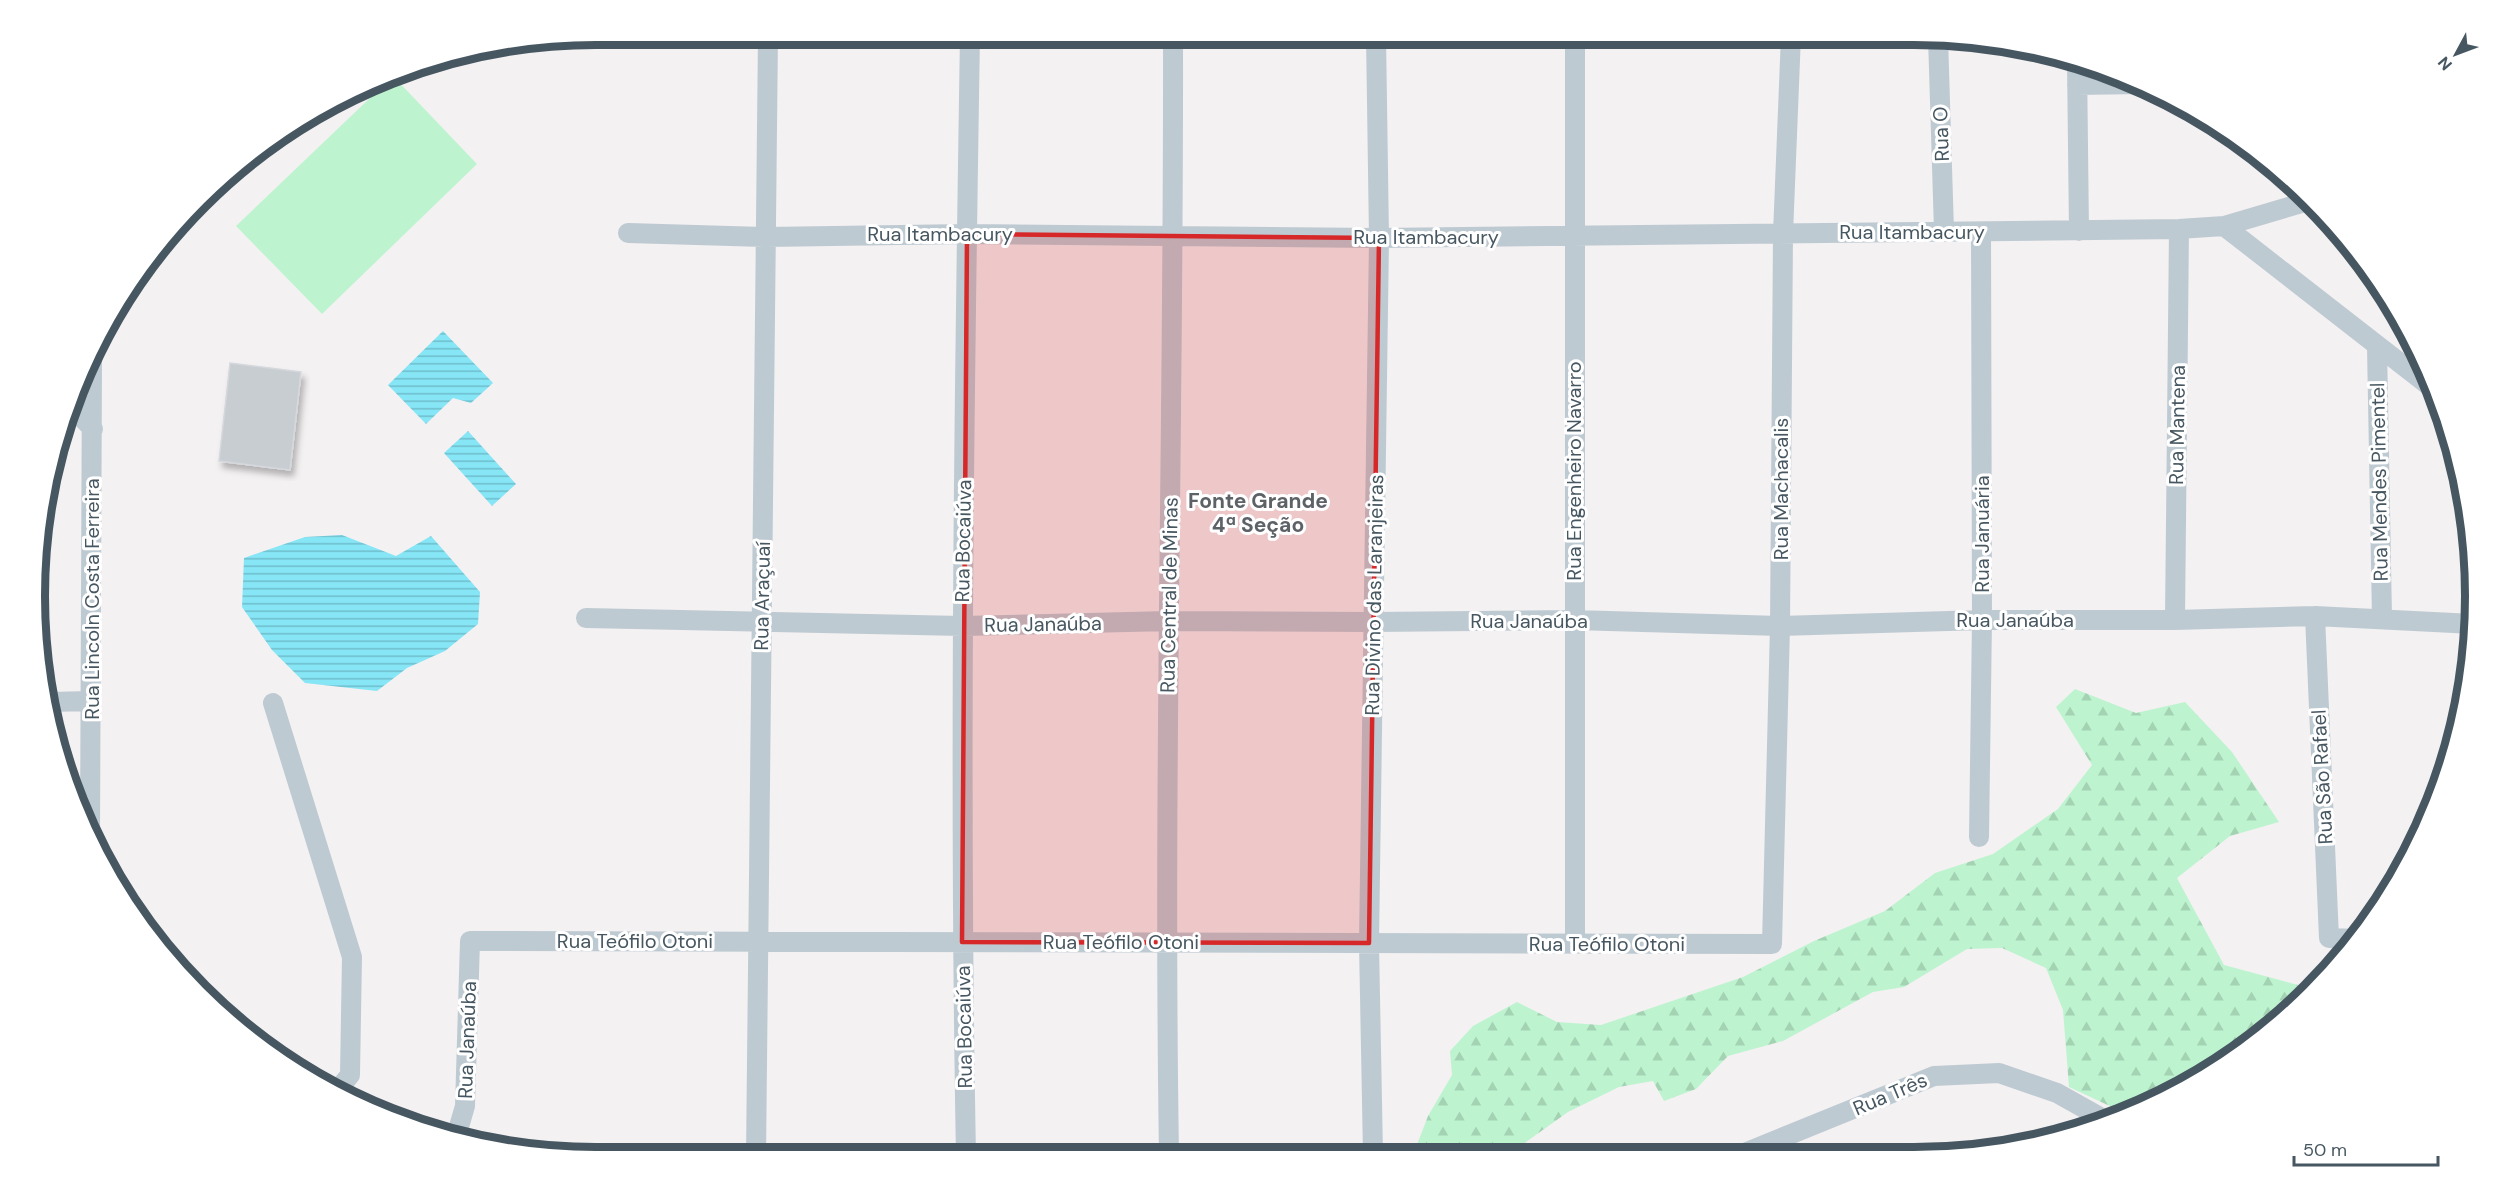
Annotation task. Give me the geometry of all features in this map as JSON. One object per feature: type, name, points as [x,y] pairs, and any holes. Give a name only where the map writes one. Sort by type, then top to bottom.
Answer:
[{"type":"street","name":"Rua Araçuaí","points":[[756,1147],[768,45]]},
{"type":"street","name":"Rua Bocaiúva","points":[[966,1147],[962,942],[962,626],[970,45]]},
{"type":"street","name":"Rua Central de Minas","points":[[1169,1147],[1166,942],[1174,234],[1173,45]]},
{"type":"street","name":"Rua Divino das Laranjeiras","points":[[1373,1147],[1369,943],[1379,238],[1376,45]]},
{"type":"street","name":"Rua Engenheiro Navarro","points":[[1575,45],[1575,944]]},
{"type":"street","name":"Rua Machacalis","points":[[1772,944],[1780,626],[1783,234],[1791,45]]},
{"type":"street","name":"Rua O","points":[[1938,46],[1944,231]]},
{"type":"street","points":[[2077,70],[2079,231]]},
{"type":"street","points":[[2077,85],[2118,84]]},
{"type":"street","name":"Rua Itambacury","points":[[628,233],[766,237],[1174,234],[1379,238],[2079,231],[2224,226],[2301,203]]},
{"type":"street","points":[[2224,226],[2420,379]]},
{"type":"street","name":"Rua Mantena","points":[[2175,620],[2179,229]]},
{"type":"street","name":"Rua Januária","points":[[1978,837],[1982,620],[1981,232]]},
{"type":"street","name":"Rua Mendes Pimentel","points":[[2377,346],[2382,618]]},
{"type":"street","name":"Rua Lincoln Costa Ferreira","points":[[90,814],[92,374]]},
{"type":"street","points":[[77,412],[93,429]]},
{"type":"street","name":"Rua Janaúba","points":[[586,618],[962,626],[1169,621],[1574,620],[1780,626],[1982,620],[2175,620],[2315,616],[2464,623]]},
{"type":"street","name":"Rua São Rafael","points":[[2315,616],[2329,938],[2345,939]]},
{"type":"street","points":[[56,702],[91,701]]},
{"type":"street","points":[[273,703],[352,957],[350,1076],[343,1085]]},
{"type":"street","name":"Rua Janaúba","points":[[458,1129],[465,1106],[470,941]]},
{"type":"street","name":"Rua Teófilo Otoni","points":[[470,941],[1772,944]]},
{"type":"street","name":"Rua Três","points":[[1759,1147],[1934,1076],[1999,1072],[2057,1093],[2093,1117]]},
{"type":"highlighted area","points":[[967,234],[1379,238],[1369,943],[962,942]]},
{"type":"green space","points":[[399,82],[477,164],[322,314],[236,226],[378,90]]},
{"type":"green space","points":[[2075,689],[2136,713],[2185,702],[2232,752],[2279,822],[2230,836],[2177,878],[2224,965],[2298,985],[2298,991],[2277,1010],[2220,1054],[2158,1090],[2115,1109],[2069,1087],[2063,1010],[2046,968],[2002,948],[1967,949],[1904,987],[1873,992],[1783,1041],[1728,1056],[1696,1089],[1664,1101],[1653,1081],[1619,1087],[1568,1112],[1516,1147],[1416,1147],[1428,1116],[1452,1075],[1450,1051],[1473,1026],[1517,1002],[1557,1022],[1601,1025],[1743,977],[1814,941],[1885,911],[1935,873],[1993,854],[2058,809],[2092,765],[2056,707]]},
{"type":"water","points":[[443,331],[493,383],[471,403],[453,398],[426,424],[388,385]]},
{"type":"water","points":[[468,431],[516,484],[492,506],[444,453]]},
{"type":"water","points":[[342,535],[396,556],[431,536],[480,592],[478,624],[445,651],[407,668],[377,691],[305,683],[272,650],[242,607],[244,558],[305,537]]},
{"type":"building","points":[[230,363],[301,372],[290,470],[219,461]]},
{"type":"district","name":"Fonte Grande 4ª Seção","points":[[1258,513]]}]
